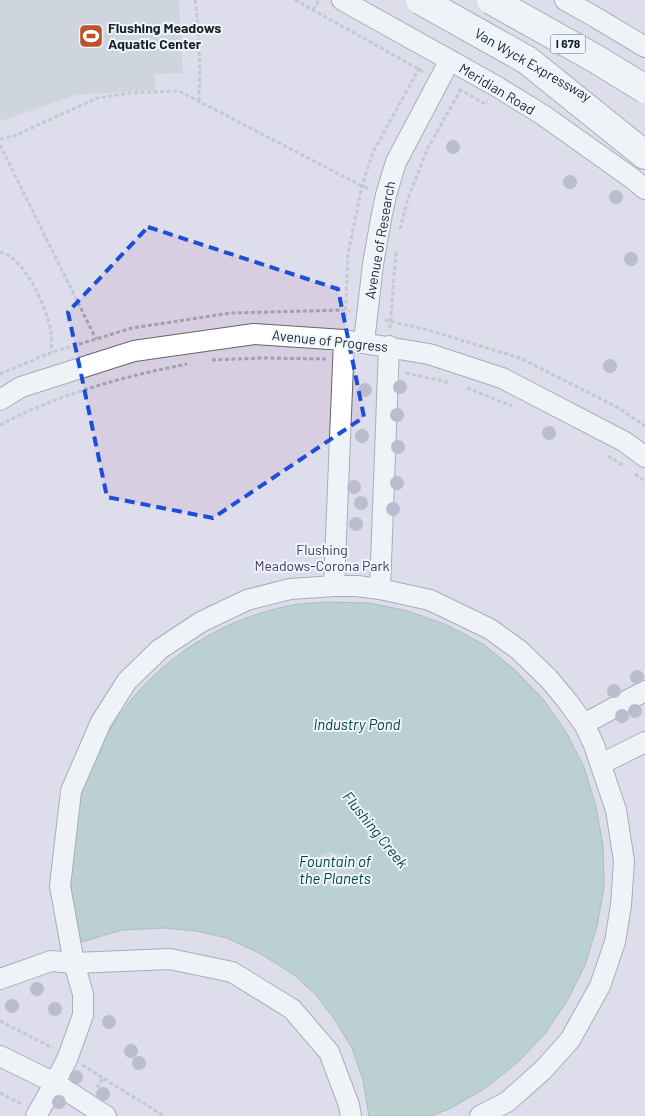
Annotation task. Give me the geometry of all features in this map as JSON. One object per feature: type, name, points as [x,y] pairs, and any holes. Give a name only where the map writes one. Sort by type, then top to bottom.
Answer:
[{"type":"highway","name":"Van Wyck Expressway","points":[[420,0],[579,90],[645,131]]},
{"type":"highway","name":"I 678","points":[[491,0],[645,89]]},
{"type":"highway","points":[[527,60],[645,155]]},
{"type":"street","name":"Meridian Road","points":[[342,0],[496,86],[645,189]]},
{"type":"street","points":[[565,0],[645,47]]},
{"type":"street","name":"Avenue of Research","points":[[364,342],[373,264],[386,195],[396,162],[450,60]]},
{"type":"street","name":"Avenue of Progress","points":[[0,400],[21,387],[134,351],[254,334],[344,340],[429,354],[502,378],[625,442],[645,457]]},
{"type":"street","points":[[334,586],[344,340]]},
{"type":"street","points":[[380,589],[389,346]]},
{"type":"street","points":[[36,1116],[68,1057],[83,1015],[83,994],[74,963],[60,886],[71,791],[101,722],[127,681],[160,649],[201,622],[247,600],[290,589],[357,586],[430,600],[490,630],[519,650],[549,679],[584,724],[594,745],[616,810],[624,861],[621,905],[615,942],[600,986],[570,1040],[543,1070],[508,1102],[480,1116]]},
{"type":"street","points":[[584,724],[645,691]]},
{"type":"street","points":[[601,764],[645,742]]},
{"type":"street","points":[[0,979],[51,961],[74,963],[170,958],[232,972],[292,1009],[329,1052],[349,1105],[351,1116]]},
{"type":"street","points":[[0,1056],[55,1083],[106,1116]]},
{"type":"path","points":[[195,0],[199,35],[199,101]]},
{"type":"path","points":[[295,0],[388,51],[413,67]]},
{"type":"path","points":[[313,10],[319,0]]},
{"type":"path","points":[[399,233],[407,202],[428,148],[470,72]]},
{"type":"path","points":[[0,140],[14,136],[97,98],[130,93],[179,91],[362,186],[407,202]]},
{"type":"path","points":[[0,145],[96,339]]},
{"type":"path","points":[[389,346],[396,251]]},
{"type":"path","points":[[0,252],[10,256],[24,270],[36,289],[46,312],[51,332],[52,352]]},
{"type":"highlighted area","points":[[148,227],[338,289],[364,417],[213,518],[107,497],[68,312]]},
{"type":"green space","name":"Flushing Meadows-Corona Park","points":[[0,0],[645,0],[645,1116],[0,1116]]},
{"type":"water","name":"Industry Pond","points":[[329,602],[369,603],[408,611],[447,625],[483,644],[515,670],[543,699],[566,732],[584,767],[596,807],[603,846],[604,887],[597,926],[585,965],[567,1001],[544,1035],[517,1063],[484,1089],[449,1109],[431,1116],[369,1116],[363,1080],[352,1048],[335,1020],[316,995],[293,974],[261,954],[227,938],[197,931],[164,928],[122,930],[81,942],[73,905],[71,852],[78,805],[93,764],[110,730],[131,700],[156,673],[185,650],[217,631],[251,616],[288,606]]},
{"type":"building","name":"Flushing Meadows Aquatic Center","points":[[0,0],[179,0],[183,73],[154,74],[155,90],[76,95],[0,121]]},
{"type":"building","points":[[330,852],[341,854],[351,862],[355,873],[354,880],[350,885],[341,888],[333,887],[320,878],[316,861],[322,854]]},
{"type":"place","name":"Flushing Meadows Aquatic Center","points":[[91,36]]},
{"type":"water label","name":"Flushing Creek","points":[[375,830]]},
{"type":"water label","name":"Fountain of the Planets","points":[[335,870]]}]
